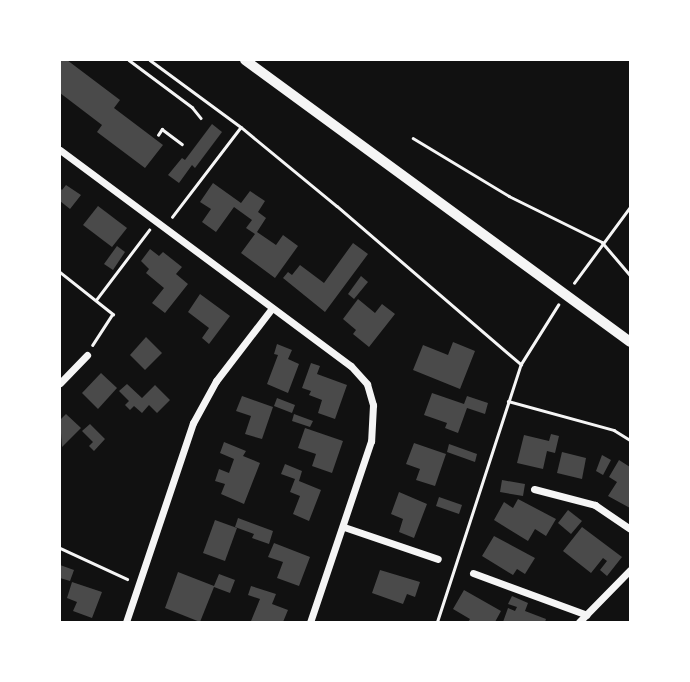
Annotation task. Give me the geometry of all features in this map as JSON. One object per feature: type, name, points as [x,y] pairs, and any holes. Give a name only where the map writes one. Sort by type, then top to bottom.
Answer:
[{"type":"main road","points":[[245,60],[631,341]]},
{"type":"street","points":[[60,150],[351,366],[367,384],[373,405],[371,440],[310,622]]},
{"type":"street","points":[[126,622],[193,422],[216,381],[272,308]]},
{"type":"street","points":[[60,383],[87,355]]},
{"type":"street","points":[[534,489],[595,505],[631,529]]},
{"type":"street","points":[[344,527],[438,559]]},
{"type":"street","points":[[579,622],[631,570]]},
{"type":"street","points":[[473,573],[587,615]]},
{"type":"path","points":[[129,60],[201,118]]},
{"type":"path","points":[[150,60],[241,127],[521,364]]},
{"type":"path","points":[[163,228],[241,127]]},
{"type":"path","points":[[158,135],[162,129],[182,144]]},
{"type":"path","points":[[413,138],[509,196],[602,243],[631,275]]},
{"type":"path","points":[[592,258],[631,207]]},
{"type":"path","points":[[96,300],[155,222]]},
{"type":"path","points":[[60,272],[113,313],[87,355]]},
{"type":"path","points":[[438,622],[508,401],[521,364],[536,337]]},
{"type":"path","points":[[508,401],[614,430],[631,440]]},
{"type":"path","points":[[60,548],[140,585]]},
{"type":"building","points":[[60,60],[67,60],[120,100],[114,108],[163,145],[145,168],[97,132],[102,125],[60,93]]},
{"type":"building","points":[[212,124],[222,132],[195,168],[192,165],[179,183],[168,175],[182,158],[185,160]]},
{"type":"building","points":[[213,183],[241,203],[250,191],[265,201],[258,212],[266,218],[257,232],[276,245],[283,235],[298,246],[275,278],[241,253],[255,234],[246,228],[252,220],[234,207],[216,232],[202,222],[211,209],[200,202]]},
{"type":"building","points":[[66,185],[81,195],[70,209],[60,201],[60,188],[62,190]]},
{"type":"building","points":[[98,206],[127,228],[112,247],[83,225]]},
{"type":"building","points":[[353,243],[368,254],[325,312],[283,278],[288,272],[292,275],[300,265],[324,283]]},
{"type":"building","points":[[117,246],[125,252],[113,270],[104,264]]},
{"type":"building","points":[[150,249],[159,256],[163,252],[182,267],[176,274],[188,284],[165,313],[152,303],[164,288],[146,273],[149,269],[141,261]]},
{"type":"building","points":[[361,276],[368,282],[354,299],[348,294]]},
{"type":"building","points":[[200,294],[230,316],[209,344],[202,338],[209,328],[188,312]]},
{"type":"building","points":[[358,299],[375,313],[382,304],[395,314],[369,347],[353,334],[356,330],[343,319]]},
{"type":"building","points":[[146,337],[162,353],[145,370],[130,355]]},
{"type":"building","points":[[453,342],[475,351],[460,389],[413,370],[423,345],[448,355]]},
{"type":"building","points":[[277,344],[292,350],[288,359],[299,364],[288,393],[267,384],[278,355],[274,354]]},
{"type":"building","points":[[311,363],[320,366],[317,374],[347,385],[335,419],[318,413],[322,400],[309,395],[311,391],[302,388]]},
{"type":"building","points":[[101,373],[117,388],[98,409],[82,393]]},
{"type":"building","points":[[127,384],[142,398],[155,385],[170,400],[157,413],[149,405],[142,413],[134,406],[130,410],[125,405],[129,401],[119,391]]},
{"type":"building","points":[[432,393],[464,404],[467,396],[488,403],[485,414],[467,408],[458,433],[445,428],[447,423],[424,415]]},
{"type":"building","points":[[242,396],[273,407],[262,439],[245,434],[251,416],[236,411]]},
{"type":"building","points":[[277,398],[295,405],[292,413],[274,406]]},
{"type":"building","points":[[66,414],[81,428],[62,447],[60,420]]},
{"type":"building","points":[[294,414],[313,421],[310,427],[292,421]]},
{"type":"building","points":[[90,424],[105,439],[94,451],[89,446],[93,442],[82,431]]},
{"type":"building","points":[[305,428],[343,441],[332,473],[312,466],[316,454],[298,448]]},
{"type":"building","points":[[551,434],[559,436],[555,453],[547,451],[543,469],[517,463],[524,435],[549,441]]},
{"type":"building","points":[[224,442],[246,451],[243,456],[260,463],[244,504],[221,494],[225,484],[215,481],[219,469],[229,473],[234,459],[220,453]]},
{"type":"building","points":[[414,443],[446,454],[435,486],[416,480],[420,469],[406,464]]},
{"type":"building","points":[[449,444],[477,454],[475,462],[447,452]]},
{"type":"building","points":[[562,452],[586,458],[582,479],[557,473]]},
{"type":"building","points":[[602,455],[611,460],[603,475],[596,471]]},
{"type":"building","points":[[619,460],[630,467],[630,508],[608,496],[617,482],[609,477]]},
{"type":"building","points":[[285,464],[302,471],[299,481],[321,490],[309,521],[293,514],[300,496],[290,492],[295,479],[281,474]]},
{"type":"building","points":[[502,480],[525,484],[523,496],[500,492]]},
{"type":"building","points":[[399,492],[427,504],[414,538],[399,532],[403,519],[391,514]]},
{"type":"building","points":[[439,497],[462,505],[459,514],[436,506]]},
{"type":"building","points":[[518,499],[556,519],[546,536],[535,529],[528,541],[494,520],[504,502],[513,508]]},
{"type":"building","points":[[568,510],[582,521],[571,534],[558,523]]},
{"type":"building","points":[[238,518],[273,531],[269,544],[252,538],[254,534],[235,527]]},
{"type":"building","points":[[215,520],[237,528],[225,561],[203,553]]},
{"type":"building","points":[[582,527],[622,557],[607,576],[600,570],[607,561],[603,558],[591,573],[563,551]]},
{"type":"building","points":[[494,536],[535,558],[525,574],[517,569],[513,575],[482,556]]},
{"type":"building","points":[[274,543],[310,557],[299,586],[277,578],[283,562],[268,557]]},
{"type":"building","points":[[60,565],[74,570],[70,581],[60,578]]},
{"type":"building","points":[[380,570],[420,582],[415,597],[407,594],[403,604],[372,593]]},
{"type":"building","points":[[178,572],[214,586],[219,574],[235,580],[230,593],[214,587],[200,622],[165,608]]},
{"type":"building","points":[[72,582],[102,592],[92,618],[73,611],[77,602],[67,598]]},
{"type":"building","points":[[251,586],[276,594],[272,604],[288,610],[283,622],[251,621],[260,599],[248,595]]},
{"type":"building","points":[[464,590],[501,611],[495,622],[468,622],[470,619],[453,609]]},
{"type":"building","points":[[512,596],[528,603],[525,611],[546,619],[545,622],[503,622],[508,608],[515,611],[517,607],[508,604]]}]
